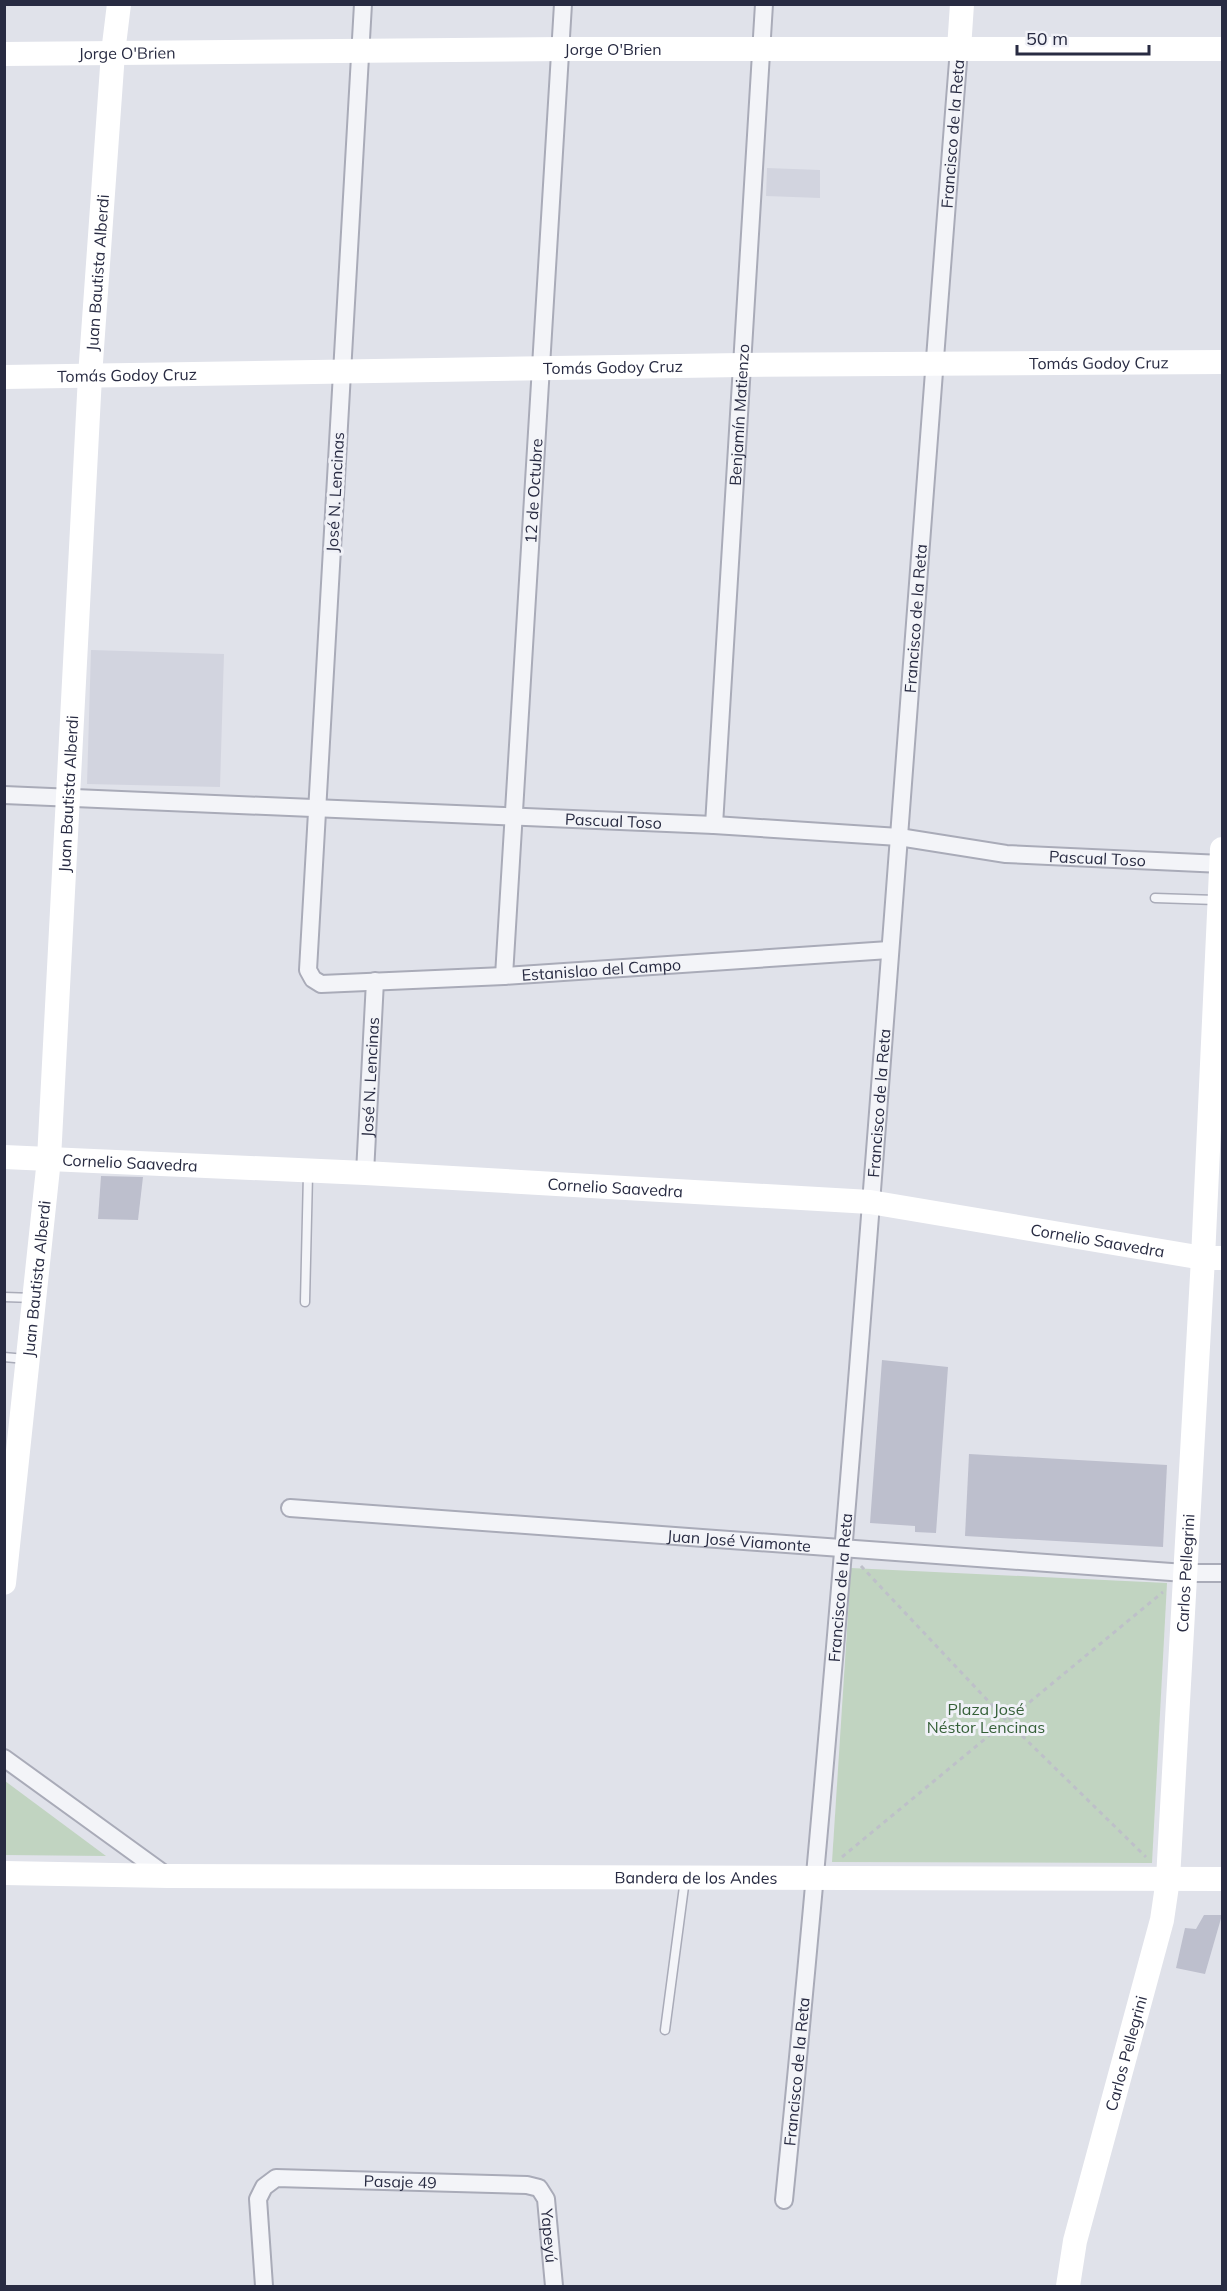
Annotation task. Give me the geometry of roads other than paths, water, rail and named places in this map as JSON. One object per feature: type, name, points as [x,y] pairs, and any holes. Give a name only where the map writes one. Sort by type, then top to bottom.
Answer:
[{"type":"street","name":"Juan Bautista Alberdi","points":[[4,1583],[16,1358],[34,1299],[49,1159],[90,376],[113,53],[119,4]]},
{"type":"street","name":"José N. Lencinas","points":[[313,979],[308,970],[363,4]]},
{"type":"street","name":"12 de Octubre","points":[[504,976],[563,4]]},
{"type":"street","name":"Benjamín Matienzo","points":[[714,825],[764,4]]},
{"type":"street","name":"Francisco de la Reta","points":[[784,2200],[817,1877],[845,1549],[962,4]]},
{"type":"street","name":"Jorge O'Brien","points":[[4,54],[561,49],[1222,49]]},
{"type":"street","name":"Tomás Godoy Cruz","points":[[4,377],[741,365],[1222,362]]},
{"type":"street","name":"Pascual Toso","points":[[4,795],[714,825],[899,837],[1006,854],[1222,856]]},
{"type":"street","name":"Carlos Pellegrini","points":[[1068,2286],[1075,2241],[1162,1920],[1168,1879],[1185,1573],[1213,1258],[1222,856]]},
{"type":"street","name":"Estanislao del Campo","points":[[313,979],[321,984],[504,976],[889,950]]},
{"type":"street","name":"José N. Lencinas","points":[[365,1173],[375,981]]},
{"type":"street","name":"Cornelio Saavedra","points":[[4,1157],[308,1170],[870,1202],[1213,1258]]},
{"type":"street","name":"Juan José Viamonte","points":[[290,1508],[1185,1573],[1222,1573]]},
{"type":"street","points":[[4,1758],[168,1876]]},
{"type":"street","name":"Bandera de los Andes","points":[[4,1873],[168,1876],[1222,1879]]},
{"type":"street","name":"Pasaje 49","points":[[264,2286],[258,2199],[264,2187],[276,2178],[527,2185],[539,2188]]},
{"type":"street","name":"Yapeyú","points":[[539,2188],[546,2199],[554,2286]]},
{"type":"lane","points":[[1155,898],[1220,901]]},
{"type":"lane","points":[[305,1302],[308,1170]]},
{"type":"lane","points":[[4,1297],[34,1299]]},
{"type":"lane","points":[[665,2030],[685,1878]]},
{"type":"park label","name":"Plaza José Néstor Lencinas","points":[[986,1718]]}]
